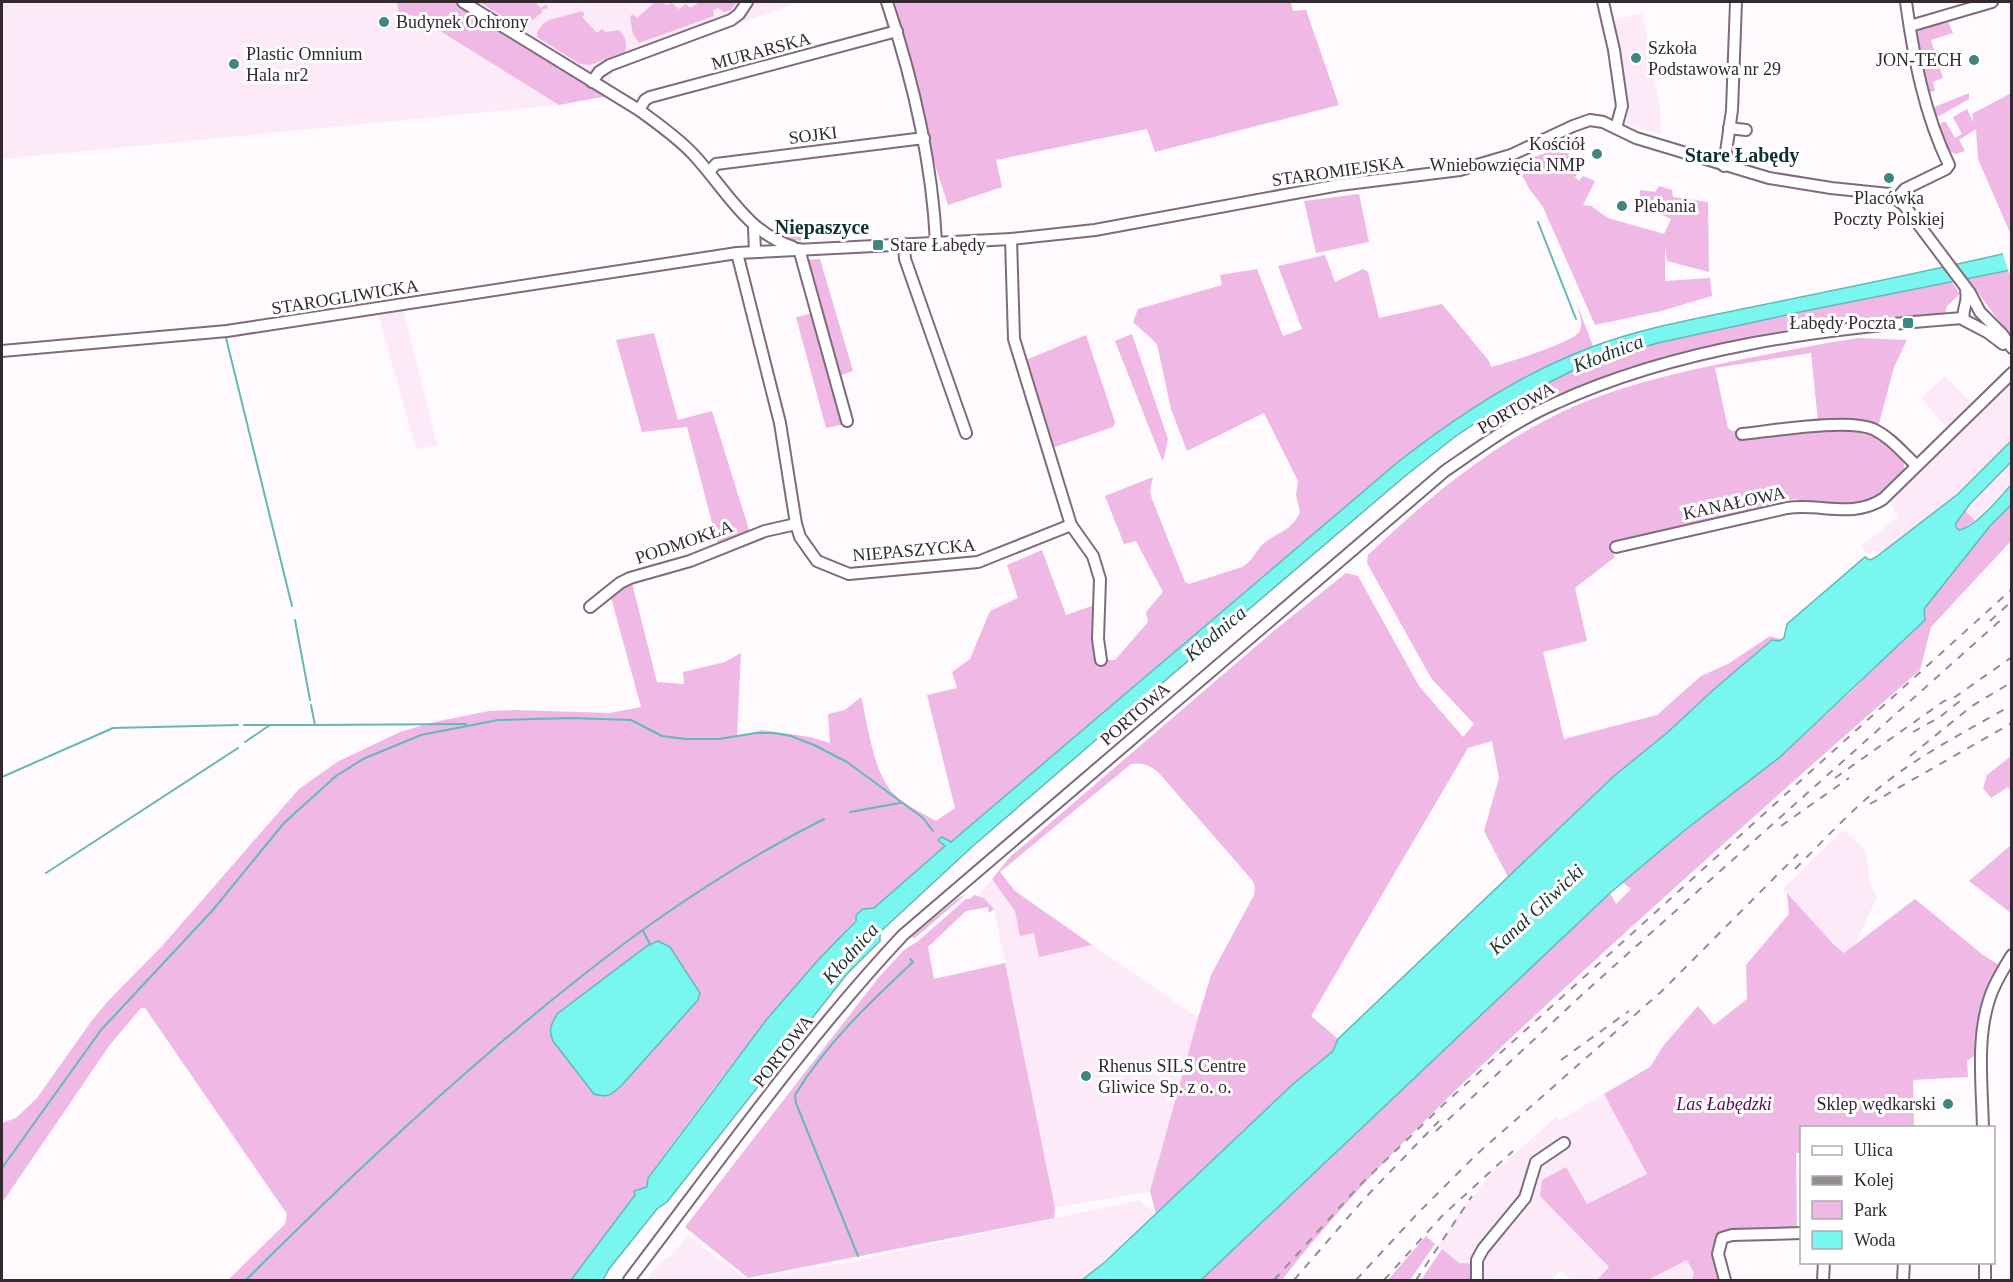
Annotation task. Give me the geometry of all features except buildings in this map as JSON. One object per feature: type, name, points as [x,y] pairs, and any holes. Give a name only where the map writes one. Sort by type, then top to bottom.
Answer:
[{"type":"street","points":[[463,2],[639,110],[677,139],[763,236],[762,246],[757,252]]},
{"type":"street","points":[[592,82],[599,72],[610,65],[731,20],[739,14],[747,2]]},
{"type":"street","points":[[887,2],[897,31],[924,138],[933,190],[936,242]]},
{"type":"street","points":[[1603,2],[1614,50],[1622,106],[1616,128]]},
{"type":"street","points":[[1724,166],[1729,128],[1736,2]]},
{"type":"street","points":[[1906,2],[1927,111],[1949,165],[1946,169],[1905,189],[1897,198],[1973,298],[1979,311],[1979,320],[1974,324]]},
{"type":"street","points":[[1910,27],[1992,2]]},
{"type":"street","name":"MURARSKA","points":[[639,110],[645,100],[650,97],[897,31]]},
{"type":"street","name":"STAROMIEJSKA","points":[[692,260],[737,253],[1011,239],[1095,230],[1339,185],[1460,170],[1511,155],[1583,122],[1600,121],[1636,138],[1770,178],[1831,188],[1877,192],[1897,198]]},
{"type":"street","points":[[1729,128],[1746,130]]},
{"type":"street","name":"SOJKI","points":[[708,172],[716,164],[924,138]]},
{"type":"street","points":[[757,229],[774,240],[799,249],[847,421]]},
{"type":"street","points":[[1011,239],[1014,339],[1071,525],[1093,556],[1100,579],[1098,639],[1101,660]]},
{"type":"street","points":[[904,244],[909,270],[966,433]]},
{"type":"street","name":"NIEPASZYCKA","points":[[737,253],[780,423],[796,524],[800,537],[817,561],[849,574],[978,562],[1071,525]]},
{"type":"street","name":"STAROGLIWICKA","points":[[2,351],[226,331],[692,260]]},
{"type":"street","points":[[1965,288],[1967,295],[1964,314],[1967,324],[1974,324],[2012,349]]},
{"type":"street","points":[[1964,314],[1972,307],[1979,311],[2002,334],[2012,349]]},
{"type":"street","name":"PORTOWA","points":[[629,1281],[835,1010],[903,935],[1445,471],[1483,445],[1552,404],[1610,380],[1650,368],[1781,338],[1964,314]]},
{"type":"street","name":"KANAŁOWA","points":[[1616,546],[1794,507],[1854,510],[1871,506],[1883,499],[2012,374]]},
{"type":"street","points":[[1742,434],[1845,424],[1863,425],[1886,437],[1916,465]]},
{"type":"street","name":"PODMOKŁA","points":[[590,607],[620,583],[630,578],[690,561],[765,531],[796,524]]},
{"type":"street","points":[[1983,1126],[1984,1018],[1990,997],[2012,955]]},
{"type":"street","points":[[1477,1281],[1477,1260],[1494,1233],[1526,1198],[1536,1162],[1564,1143]]},
{"type":"street","points":[[1725,1281],[1718,1254],[1722,1238],[1732,1235],[1800,1233]]},
{"type":"street","points":[[1823,1281],[1824,1264]]},
{"type":"street","points":[[1903,1281],[1904,1264]]},
{"type":"street","points":[[1985,1264],[1985,1281]]},
{"type":"shaded area","points":[[2,2],[799,2],[618,69],[611,75],[607,96],[559,105],[2,159]]},
{"type":"shaded area","name":"Szkoła Podstawowa nr 29","points":[[1642,13],[1660,109],[1661,134],[1626,125],[1629,104],[1614,20]]},
{"type":"shaded area","points":[[403,310],[438,446],[416,449],[378,314]]},
{"type":"shaded area","points":[[1945,376],[1974,405],[1948,429],[1921,398]]},
{"type":"shaded area","points":[[2011,377],[2011,441],[1958,494],[1883,551],[1875,550],[1865,557],[1867,554],[1862,545],[1898,517],[1888,499]]},
{"type":"shaded area","points":[[2011,462],[2011,485],[1975,520],[1965,511]]},
{"type":"shaded area","points":[[1843,830],[1867,854],[1869,880],[1877,897],[1855,945],[1844,953],[1783,889]]},
{"type":"shaded area","points":[[999,872],[1015,891],[1198,1018],[1150,1191],[1055,1208],[994,909],[978,895]]},
{"type":"shaded area","points":[[1604,1094],[1647,1174],[1587,1204],[1565,1167],[1609,1267],[1597,1280],[1571,1280],[1560,1271],[1551,1280],[1477,1280],[1438,1246],[1457,1217],[1488,1177],[1556,1117],[1560,1120]]},
{"type":"shaded area","points":[[1140,1200],[1156,1214],[1105,1262],[1082,1280],[748,1280],[854,1261]]},
{"type":"shaded area","points":[[687,1235],[748,1280],[646,1280],[663,1259],[672,1256]]},
{"type":"shaded area","points":[[1688,1260],[1694,1274],[1692,1280],[1648,1279]]},
{"type":"green space","points":[[397,2],[453,2],[607,96],[559,105],[416,16],[399,14]]},
{"type":"green space","points":[[479,2],[535,2],[541,8],[546,4],[548,8],[541,10],[543,12],[532,20],[525,30]]},
{"type":"green space","points":[[655,2],[667,5],[672,3],[679,9],[686,4],[690,8],[700,2],[737,2],[731,10],[724,12],[718,8],[713,10],[714,16],[639,43],[633,34],[630,18],[632,14],[637,18]]},
{"type":"green space","points":[[895,2],[1291,2],[1293,11],[1306,10],[1339,105],[1155,152],[1147,129],[996,160],[1002,187],[948,205],[934,162]]},
{"type":"green space","points":[[582,11],[585,14],[582,17],[597,33],[602,29],[606,32],[619,30],[625,40],[625,52],[590,65],[580,64],[537,37],[537,32],[549,20]]},
{"type":"green space","points":[[1947,19],[1953,33],[1931,40],[1943,78],[1933,82],[1935,91],[1925,93],[1916,41],[1918,41],[1918,32],[1921,28]]},
{"type":"green space","points":[[1969,93],[1969,99],[1939,116],[1932,115],[1932,108]]},
{"type":"green space","points":[[2011,93],[2011,235],[1978,159],[1976,129],[1959,140],[1965,151],[1955,154],[1949,150],[1939,128],[1942,122],[1946,122],[1955,138],[1962,134],[1953,117],[1967,109],[1974,123],[1972,114]]},
{"type":"green space","points":[[1568,144],[1569,162],[1578,173],[1575,177],[1579,181],[1583,176],[1595,181],[1583,205],[1591,206],[1608,218],[1664,234],[1671,219],[1651,210],[1653,204],[1640,198],[1640,190],[1655,192],[1659,186],[1672,190],[1673,197],[1708,202],[1709,272],[1667,261],[1665,245],[1665,281],[1710,278],[1712,296],[1661,311],[1595,325],[1543,207],[1520,172],[1527,160]]},
{"type":"green space","points":[[1359,194],[1369,242],[1316,253],[1304,201]]},
{"type":"green space","points":[[808,234],[809,241],[787,240],[780,237],[782,235]]},
{"type":"green space","points":[[1325,255],[1335,282],[1363,269],[1368,272],[1379,318],[1442,304],[1489,361],[1491,367],[1538,352],[1574,336],[1579,332],[1581,326],[1577,304],[1593,346],[1541,369],[1491,397],[1398,462],[951,842],[942,837],[939,841],[945,846],[874,908],[859,917],[786,997],[648,1177],[647,1187],[635,1195],[571,1280],[228,1280],[285,1224],[287,1214],[145,1008],[141,1008],[109,1046],[2,1203],[2,1123],[16,1118],[37,1098],[108,1001],[163,945],[299,789],[337,762],[400,732],[434,722],[489,711],[610,713],[641,707],[610,594],[632,583],[657,682],[684,684],[683,672],[725,662],[741,653],[737,737],[762,730],[810,737],[830,743],[828,714],[845,710],[861,697],[876,761],[886,784],[893,793],[908,805],[936,821],[955,808],[927,695],[957,688],[952,672],[970,659],[990,611],[1018,598],[1007,565],[1042,550],[1066,615],[1103,602],[1102,639],[1105,660],[1115,660],[1148,622],[1146,612],[1163,592],[1136,541],[1124,544],[1105,496],[1153,477],[1150,491],[1152,499],[1185,582],[1189,584],[1242,567],[1251,560],[1266,541],[1292,524],[1300,512],[1296,495],[1298,481],[1264,413],[1187,451],[1171,409],[1157,344],[1133,322],[1138,309],[1222,285],[1220,275],[1257,269],[1283,336],[1302,329],[1278,266]]},
{"type":"green space","points":[[820,259],[853,371],[836,377],[804,260]]},
{"type":"green space","points":[[2011,270],[2011,337],[1967,278]]},
{"type":"green space","points":[[1951,281],[1960,294],[1947,306],[1945,313],[1850,320],[1805,326],[1678,353],[1623,369],[1569,390],[1486,434],[1480,420],[1568,373],[1624,352],[1691,335]]},
{"type":"green space","points":[[814,313],[845,424],[826,428],[796,317]]},
{"type":"green space","points":[[654,333],[678,420],[712,411],[751,536],[719,549],[687,427],[642,432],[616,340]]},
{"type":"green space","points":[[1132,334],[1168,439],[1162,460],[1115,341]]},
{"type":"green space","points":[[1086,335],[1115,422],[1113,427],[1049,449],[1021,362]]},
{"type":"green space","points":[[1858,338],[1907,340],[1894,367],[1878,427],[1904,457],[1904,472],[1880,498],[1870,504],[1807,506],[1798,500],[1787,500],[1787,505],[1612,544],[1615,557],[1575,588],[1587,641],[1543,652],[1564,739],[1657,715],[1701,676],[1728,664],[1770,636],[1780,639],[1779,641],[1772,640],[1668,732],[1614,776],[1508,877],[1484,831],[1499,778],[1492,741],[1468,748],[1311,1016],[1338,1039],[1333,1051],[1292,1085],[1156,1214],[1150,1191],[1198,1018],[1211,975],[1254,895],[1255,886],[1158,772],[1139,763],[1131,764],[1000,872],[1015,891],[1092,945],[1039,957],[1034,933],[1020,936],[1015,911],[992,879],[1010,857],[1275,630],[1346,573],[1358,576],[1419,686],[1463,737],[1474,724],[1431,678],[1367,563],[1368,555],[1461,474],[1538,424],[1566,410],[1604,394],[1664,377],[1724,363]],"holes":[[[1811,353],[1818,421],[1732,431],[1728,428],[1715,368]]]},
{"type":"green space","points":[[2011,505],[2011,541],[1931,627],[1920,670],[1792,782],[1464,1082],[1351,1198],[1282,1280],[1201,1280],[1610,893],[1616,904],[1631,889],[1622,882],[1780,757],[1857,686],[1923,614],[1924,609],[1990,526]]},
{"type":"green space","points":[[1965,511],[1975,520],[1959,530],[1956,523]]},
{"type":"green space","points":[[2011,756],[2011,792],[2008,787],[1991,798],[1983,788],[1987,775]]},
{"type":"green space","points":[[2011,845],[2011,913],[1969,881]]},
{"type":"green space","name":"Las Łabędzki","points":[[1787,893],[1844,953],[1915,899],[1983,955],[1999,965],[1986,987],[1979,1010],[1975,1055],[1967,1061],[1968,1077],[1913,1080],[1914,1126],[1800,1126],[1800,1153],[1796,1153],[1797,1238],[1735,1239],[1725,1242],[1722,1246],[1727,1280],[1692,1280],[1694,1273],[1687,1260],[1648,1280],[1597,1280],[1609,1267],[1540,1196],[1542,1180],[1566,1167],[1587,1204],[1647,1174],[1604,1094],[1650,1067],[1664,1045],[1698,1006],[1714,1025],[1747,999],[1746,965],[1789,914]]},
{"type":"green space","points":[[965,895],[915,938],[911,937],[958,898]]},
{"type":"green space","points":[[974,895],[984,898],[994,909],[989,913],[988,907],[966,911],[928,947],[934,979],[1005,963],[1055,1208],[1054,1218],[748,1278],[685,1227],[879,977],[904,950]]},
{"type":"green space","points":[[1426,1236],[1435,1244],[1410,1280],[1388,1280]]},
{"type":"green space","points":[[1442,1249],[1459,1263],[1478,1264],[1477,1280],[1421,1280]]},
{"type":"water","name":"Kłodnica","points":[[2011,252],[2011,270],[1805,311],[1621,353],[1578,368],[1532,391],[1456,436],[1404,477],[1127,713],[973,846],[880,932],[880,941],[847,974],[667,1202],[657,1209],[609,1269],[603,1280],[571,1280],[635,1195],[634,1191],[647,1187],[648,1178],[767,1019],[819,959],[856,921],[856,915],[863,909],[874,908],[945,846],[938,840],[942,837],[951,842],[1398,462],[1443,429],[1489,398],[1538,371],[1589,348],[1631,334]]},
{"type":"water","name":"Kanał Gliwicki","points":[[2011,441],[2011,462],[1970,504],[1956,523],[1956,527],[1959,530],[1973,524],[2011,485],[2011,505],[1990,526],[1924,609],[1925,620],[1780,757],[1685,830],[1610,893],[1201,1280],[1082,1280],[1105,1262],[1292,1085],[1333,1051],[1338,1039],[1614,776],[1668,732],[1772,640],[1779,641],[1784,638],[1787,624],[1865,557],[1870,560],[1876,557],[1958,494]]},
{"type":"water","points":[[658,941],[670,947],[700,993],[698,1000],[621,1086],[609,1095],[594,1094],[553,1041],[550,1030],[552,1024],[557,1014],[647,946]]},
{"type":"pier","points":[[2012,249],[2012,273],[2009,273],[2002,251]]},
{"type":"waterway","points":[[1538,222],[1576,319]]},
{"type":"waterway","points":[[226,338],[292,606]]},
{"type":"waterway","points":[[295,620],[310,700]]},
{"type":"waterway","points":[[311,705],[315,725],[466,724]]},
{"type":"waterway","points":[[2,1168],[101,1030],[212,911],[284,823],[336,776],[363,759],[421,735],[498,720],[572,718],[631,720],[662,736],[686,739],[719,739],[756,733],[791,736],[847,762],[923,818],[933,831]]},
{"type":"waterway","points":[[2,777],[113,728],[238,725]]},
{"type":"waterway","points":[[244,725],[315,725]]},
{"type":"waterway","points":[[245,742],[270,725]]},
{"type":"waterway","points":[[46,873],[238,748]]},
{"type":"waterway","points":[[850,812],[900,803]]},
{"type":"waterway","points":[[246,1280],[428,1106],[570,985],[650,924],[692,896],[778,843],[824,819]]},
{"type":"waterway","points":[[643,931],[650,944]]},
{"type":"waterway","points":[[858,1256],[796,1103],[795,1095],[820,1058],[865,1008],[913,962],[910,959]]},
{"type":"railway","points":[[1274,1280],[1359,1186],[1444,1104],[2012,589]]},
{"type":"railway","points":[[1990,621],[2012,601]]},
{"type":"railway","points":[[1436,1131],[1585,992],[2003,618]]},
{"type":"railway","points":[[1835,778],[1944,701],[1955,697],[2012,657]]},
{"type":"railway","points":[[1910,756],[1972,706],[2012,682]]},
{"type":"railway","points":[[1913,732],[1940,717],[1965,697]]},
{"type":"railway","points":[[1795,869],[1852,811],[1903,769],[2012,705]]},
{"type":"railway","points":[[1870,804],[2012,723]]},
{"type":"railway","points":[[1781,826],[1849,778]]},
{"type":"railway","points":[[1356,1280],[1477,1154],[1662,991],[1798,854]]},
{"type":"railway","points":[[1561,1060],[1629,1011]]},
{"type":"railway","points":[[1294,1280],[1364,1199],[1439,1121]]},
{"type":"railway","points":[[1384,1280],[1442,1216],[1513,1151]]},
{"type":"railway","points":[[1416,1280],[1472,1196]]},
{"type":"place","name":"Budynek Ochrony","points":[[384,22]]},
{"type":"place","name":"Szkoła Podstawowa nr 29","points":[[1636,58]]},
{"type":"place","name":"JON-TECH","points":[[1974,60]]},
{"type":"place","name":"Plastic Omnium Hala nr2","points":[[234,64]]},
{"type":"place","name":"Kościół Wniebowzięcia NMP","points":[[1597,154]]},
{"type":"place","name":"Placówka Poczty Polskiej","points":[[1889,178]]},
{"type":"place","name":"Plebania","points":[[1622,206]]},
{"type":"place","name":"Stare Łabędy","points":[[878,245]]},
{"type":"place","name":"Łabędy Poczta","points":[[1908,323]]},
{"type":"place","name":"Rhenus SILS Centre Gliwice Sp. z o. o.","points":[[1086,1076]]},
{"type":"place","name":"Sklep wędkarski","points":[[1948,1104]]},
{"type":"district","name":"Stare Łabędy","points":[[1742,155]]},
{"type":"district","name":"Niepaszyce","points":[[822,227]]}]
